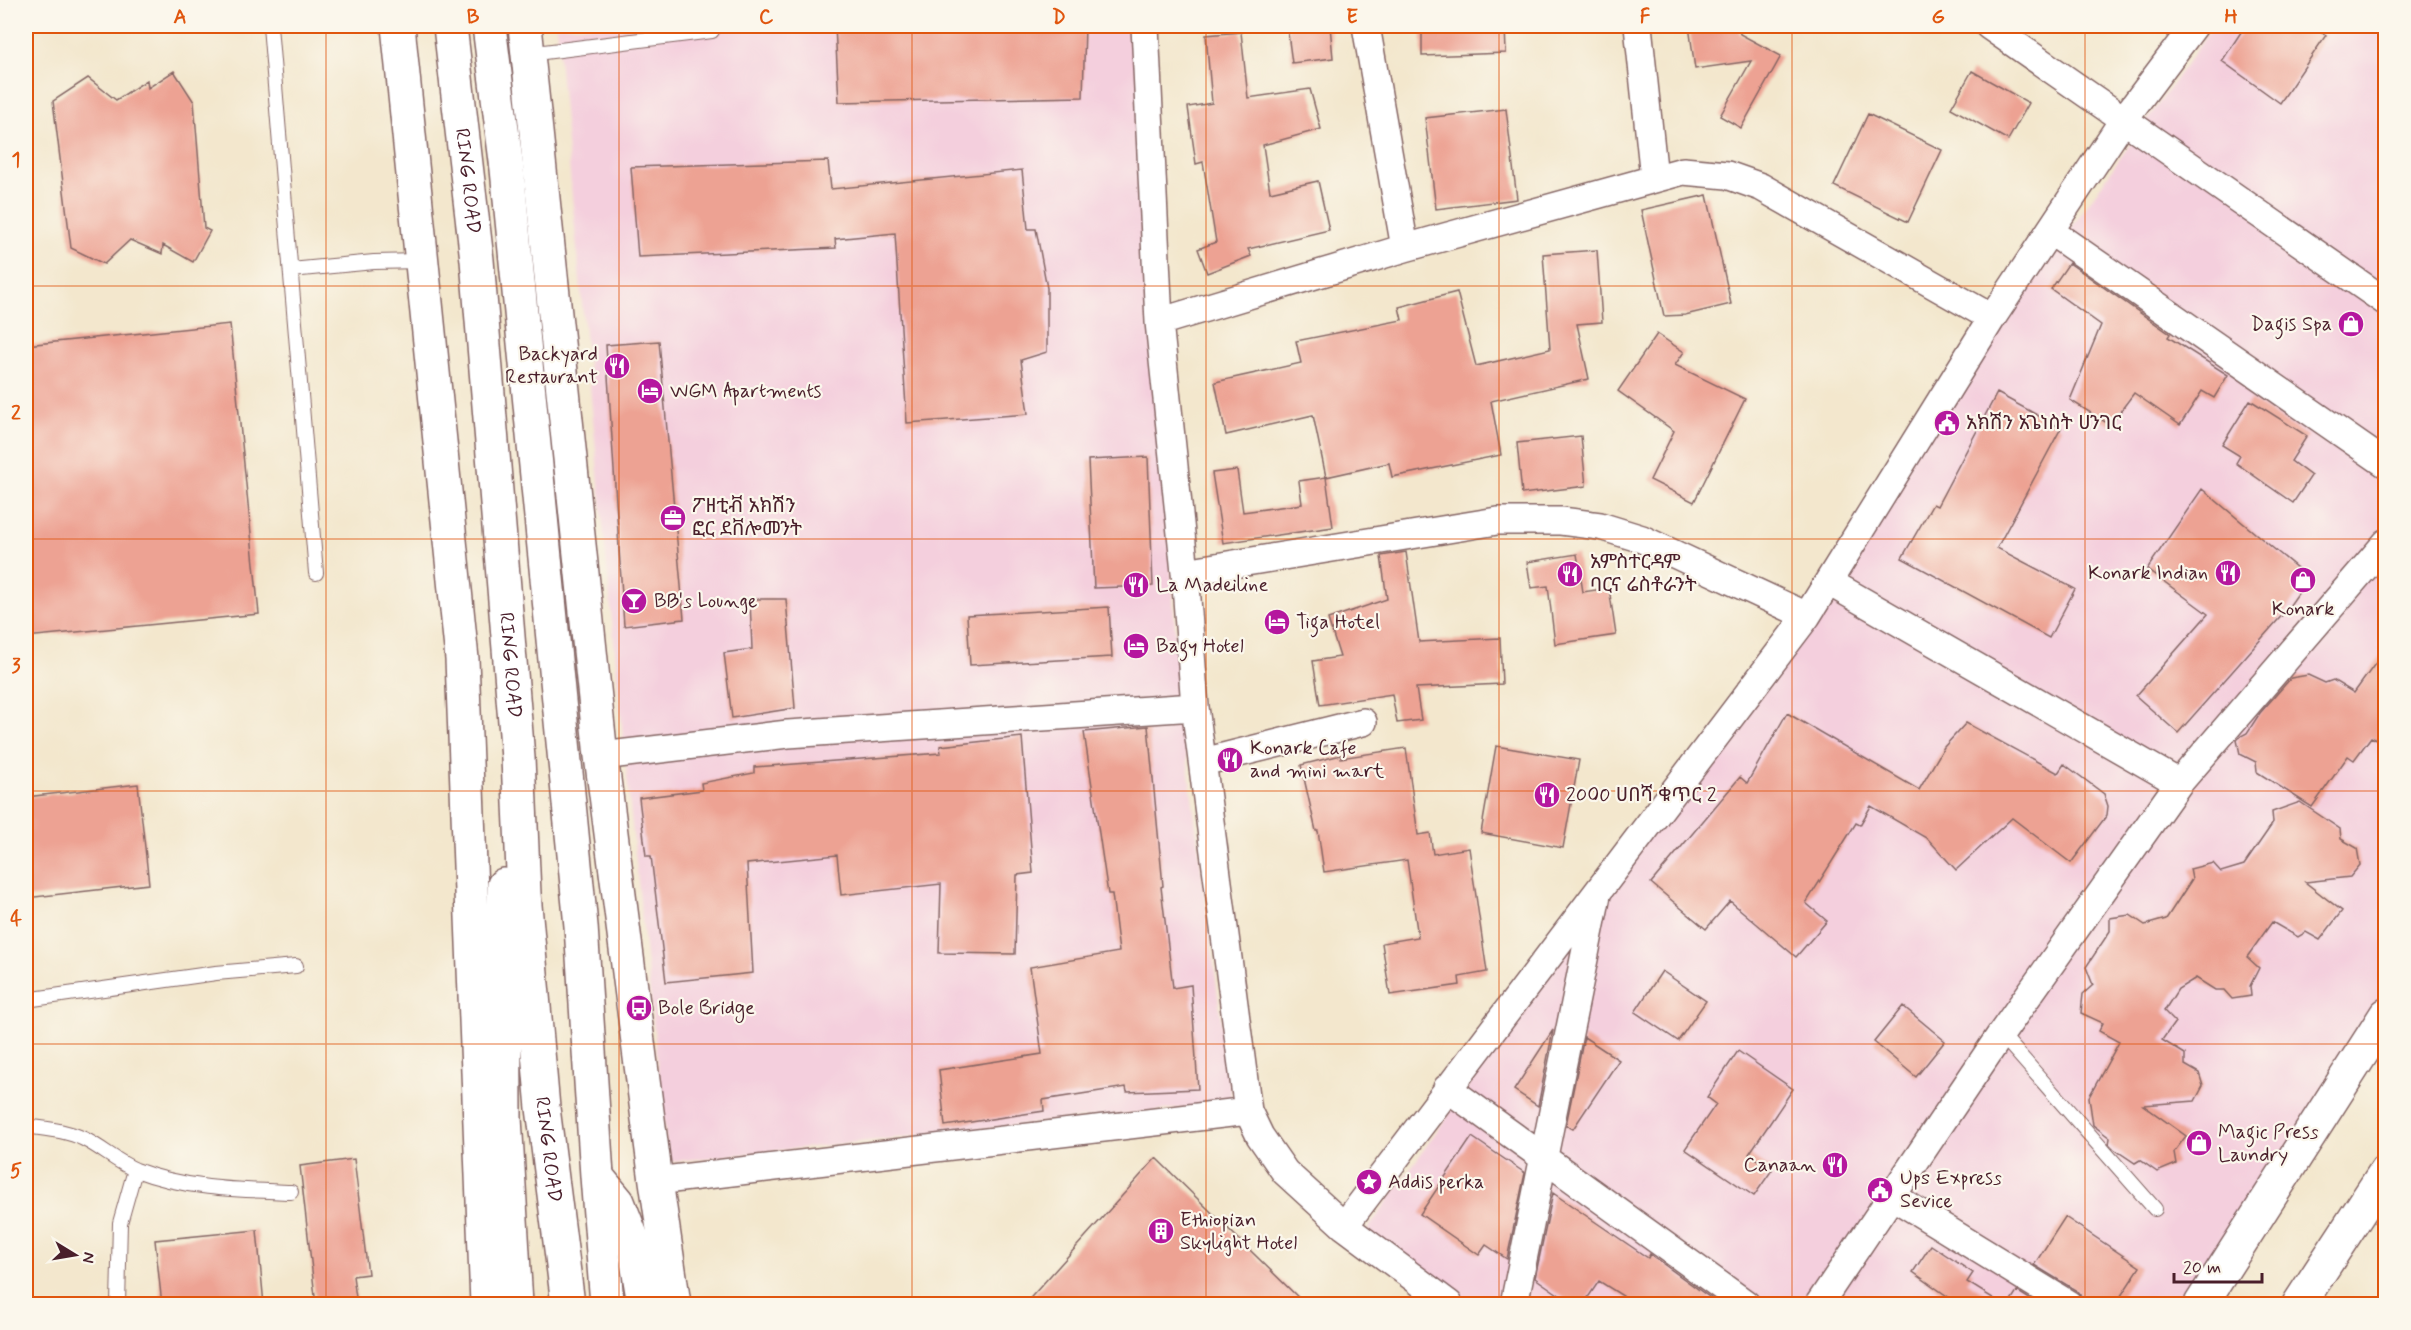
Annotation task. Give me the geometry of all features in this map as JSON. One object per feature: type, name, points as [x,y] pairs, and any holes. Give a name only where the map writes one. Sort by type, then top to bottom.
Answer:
[{"type":"main road","points":[[398,26],[462,659],[487,1305]]},
{"type":"main road","name":"RING ROAD","points":[[450,26],[477,260],[518,758],[524,894],[543,1108],[568,1305]]},
{"type":"main road","name":"RING ROAD","points":[[489,26],[507,169],[581,926],[607,1305]]},
{"type":"main road","points":[[527,40],[601,756],[674,1305]]},
{"type":"main road","points":[[516,1305],[505,1118],[504,853],[518,758]]},
{"type":"main road","points":[[2201,1305],[2385,1015]]},
{"type":"main road","points":[[2299,1305],[2385,1171]]},
{"type":"main road","points":[[597,1176],[618,1202],[634,1243],[644,1305]]},
{"type":"street","points":[[1145,26],[1159,322],[1185,572],[1195,707],[1248,1111],[1260,1136],[1285,1172],[1344,1226],[1449,1305]]},
{"type":"street","points":[[1366,26],[1405,248]]},
{"type":"street","points":[[1638,26],[1654,178]]},
{"type":"street","points":[[1989,26],[2385,302]]},
{"type":"street","points":[[1344,1226],[1807,616],[1992,318],[2124,119],[2194,26]]},
{"type":"street","points":[[1159,322],[1405,248],[1683,171],[1727,175],[1761,187],[1992,318]]},
{"type":"street","points":[[2050,231],[2385,464]]},
{"type":"street","points":[[1185,572],[1497,521],[1561,521],[1600,525],[1642,539],[1807,616]]},
{"type":"street","points":[[1819,1305],[2001,1034],[2179,783],[2385,543]]},
{"type":"street","points":[[1829,582],[2179,783]]},
{"type":"street","points":[[601,756],[788,734],[1195,707]]},
{"type":"street","points":[[1203,762],[1364,722]]},
{"type":"street","points":[[1514,1305],[1599,888]]},
{"type":"street","points":[[1447,1088],[1746,1305]]},
{"type":"street","points":[[656,1181],[1248,1111]]},
{"type":"street","points":[[1807,1305],[1884,1191],[2068,1305]]},
{"type":"lane","points":[[270,26],[316,573]]},
{"type":"lane","points":[[527,40],[712,31],[715,26]]},
{"type":"lane","points":[[291,270],[374,262],[421,261]]},
{"type":"lane","points":[[26,1000],[216,973],[296,966]]},
{"type":"lane","points":[[2001,1034],[2155,1209]]},
{"type":"lane","points":[[26,1126],[59,1130],[83,1138],[135,1170],[217,1190],[291,1192]]},
{"type":"lane","points":[[118,1305],[120,1223],[135,1170]]},
{"type":"shaded area","points":[[556,26],[1139,26],[1179,697],[1232,1103],[668,1162],[625,759]]},
{"type":"shaded area","points":[[2213,26],[2385,26],[2385,1003],[2194,1304],[1443,1304],[1356,1246]]},
{"type":"building","points":[[835,26],[1085,26],[1083,97],[839,102]]},
{"type":"building","points":[[1287,26],[1330,26],[1333,58],[1292,63]]},
{"type":"building","points":[[1422,26],[1505,26],[1506,53],[1422,56]]},
{"type":"building","points":[[1689,26],[1738,26],[1740,34],[1781,56],[1741,128],[1720,116],[1751,61],[1695,69]]},
{"type":"building","points":[[2245,26],[2312,26],[2326,35],[2280,103],[2222,61]]},
{"type":"building","points":[[1241,32],[1248,98],[1310,89],[1321,129],[1263,145],[1270,192],[1318,181],[1329,230],[1248,249],[1251,256],[1207,273],[1198,249],[1216,242],[1203,162],[1196,164],[1188,107],[1212,103],[1206,35]]},
{"type":"building","points":[[174,71],[194,102],[204,228],[210,231],[193,262],[163,245],[162,254],[130,240],[104,264],[71,248],[53,101],[88,78],[116,100],[147,80],[148,88]]},
{"type":"building","points":[[1972,71],[2029,103],[2008,140],[1951,108]]},
{"type":"building","points":[[1506,109],[1517,199],[1436,209],[1425,118]]},
{"type":"building","points":[[1868,114],[1942,150],[1908,222],[1834,186]]},
{"type":"building","points":[[828,161],[831,189],[1022,170],[1028,229],[1036,229],[1047,288],[1047,352],[1021,360],[1028,414],[907,423],[895,233],[835,239],[836,248],[638,257],[631,167]]},
{"type":"building","points":[[1707,195],[1731,304],[1685,315],[1664,316],[1641,210]]},
{"type":"building","points":[[1597,250],[1602,322],[1577,324],[1589,379],[1491,401],[1501,455],[1392,477],[1389,463],[1326,477],[1313,415],[1226,435],[1215,382],[1301,363],[1296,341],[1402,320],[1399,307],[1457,292],[1476,366],[1550,349],[1543,254]]},
{"type":"building","points":[[2069,263],[2170,334],[2168,337],[2228,375],[2214,398],[2202,391],[2180,425],[2134,393],[2110,425],[2070,400],[2101,325],[2051,289]]},
{"type":"building","points":[[230,324],[259,614],[26,637],[26,345]]},
{"type":"building","points":[[1657,334],[1684,352],[1675,365],[1745,399],[1694,502],[1650,480],[1674,431],[1618,391]]},
{"type":"building","points":[[659,341],[684,619],[624,626],[606,345]]},
{"type":"building","points":[[1997,393],[2061,428],[1997,548],[2075,589],[2049,638],[1902,558],[1933,504],[1937,506]]},
{"type":"building","points":[[2250,400],[2307,436],[2291,461],[2311,476],[2293,503],[2236,463],[2240,456],[2222,445]]},
{"type":"building","points":[[1581,436],[1586,486],[1522,494],[1517,443]]},
{"type":"building","points":[[1148,457],[1153,586],[1094,588],[1088,460]]},
{"type":"building","points":[[1237,470],[1243,512],[1302,504],[1299,481],[1326,477],[1333,527],[1223,543],[1212,473]]},
{"type":"building","name":"Konark Indian","points":[[2202,489],[2309,578],[2285,612],[2178,733],[2136,696],[2208,614],[2147,569]]},
{"type":"building","points":[[1406,552],[1419,642],[1500,638],[1502,684],[1416,688],[1421,720],[1397,723],[1392,694],[1320,705],[1313,661],[1340,657],[1328,619],[1387,599],[1381,556]]},
{"type":"building","points":[[1577,554],[1583,592],[1609,588],[1616,635],[1555,644],[1548,586],[1531,588],[1527,562]]},
{"type":"building","points":[[750,599],[786,599],[795,708],[732,718],[724,653],[752,649]]},
{"type":"building","points":[[1109,607],[1112,657],[970,665],[967,615]]},
{"type":"building","points":[[2385,650],[2385,744],[2371,737],[2354,760],[2348,756],[2312,807],[2257,772],[2256,762],[2240,754],[2237,740],[2247,733],[2260,713],[2291,678],[2308,675],[2325,683],[2333,680],[2354,693]]},
{"type":"building","points":[[1787,713],[1919,790],[1944,747],[1966,723],[2058,773],[2064,764],[2104,794],[2108,806],[2107,815],[2071,863],[2012,818],[1956,870],[1928,839],[1871,806],[1860,825],[1856,823],[1806,903],[1827,921],[1796,957],[1730,901],[1706,929],[1651,883],[1740,777],[1747,783]]},
{"type":"building","points":[[1148,726],[1163,886],[1161,887],[1173,988],[1191,985],[1198,1089],[1127,1092],[1126,1087],[1043,1100],[1044,1111],[945,1126],[939,1070],[1042,1054],[1030,967],[1119,952],[1112,894],[1108,894],[1084,732]]},
{"type":"building","points":[[1022,737],[1033,873],[1017,875],[1015,954],[939,953],[941,884],[841,895],[837,855],[747,864],[753,973],[666,982],[651,856],[646,856],[639,798],[702,790],[701,783],[754,773],[754,767],[941,753],[940,746]]},
{"type":"building","points":[[1496,746],[1579,760],[1563,848],[1481,833]]},
{"type":"building","points":[[1406,748],[1418,835],[1430,833],[1433,854],[1469,848],[1487,972],[1459,977],[1460,985],[1390,995],[1382,943],[1418,937],[1407,860],[1324,872],[1318,831],[1316,831],[1301,765],[1341,755],[1341,758]]},
{"type":"building","points":[[138,784],[149,884],[26,898],[26,797]]},
{"type":"building","points":[[2300,802],[2340,829],[2341,839],[2357,848],[2360,865],[2350,877],[2305,882],[2342,911],[2320,940],[2306,932],[2298,937],[2272,922],[2247,957],[2259,968],[2250,986],[2251,996],[2232,999],[2224,990],[2215,990],[2196,978],[2178,989],[2164,1011],[2175,1022],[2162,1040],[2185,1054],[2185,1065],[2199,1073],[2203,1086],[2195,1101],[2143,1105],[2186,1136],[2174,1152],[2176,1164],[2157,1172],[2140,1160],[2135,1163],[2114,1149],[2109,1144],[2110,1138],[2093,1125],[2089,1097],[2119,1042],[2099,1031],[2103,1023],[2081,1013],[2083,994],[2093,985],[2086,967],[2110,931],[2110,918],[2130,915],[2145,925],[2166,919],[2192,879],[2190,869],[2213,863],[2221,872],[2244,865],[2273,823],[2272,812]]},
{"type":"building","points":[[1662,971],[1706,1001],[1678,1041],[1635,1012]]},
{"type":"building","points":[[1903,1006],[1945,1041],[1916,1077],[1874,1042]]},
{"type":"building","points":[[1553,1030],[1538,1106],[1514,1090]]},
{"type":"building","points":[[1584,1037],[1619,1060],[1573,1129],[1566,1125]]},
{"type":"building","points":[[1738,1051],[1793,1089],[1749,1154],[1772,1170],[1754,1196],[1685,1149],[1716,1104],[1707,1097]]},
{"type":"building","points":[[1472,1137],[1525,1173],[1507,1259],[1486,1245],[1479,1255],[1420,1214]]},
{"type":"building","name":"Ethiopian Skylight Hotel","points":[[1156,1158],[1306,1305],[1024,1305]]},
{"type":"building","points":[[354,1159],[368,1274],[353,1276],[357,1305],[316,1305],[300,1166]]},
{"type":"building","points":[[1553,1193],[1648,1258],[1650,1254],[1720,1305],[1637,1305],[1599,1281],[1583,1305],[1574,1305],[1535,1278]]},
{"type":"building","points":[[2065,1217],[2140,1267],[2115,1305],[2084,1305],[2077,1291],[2034,1265]]},
{"type":"building","points":[[257,1230],[264,1305],[162,1305],[155,1240]]},
{"type":"building","points":[[1931,1245],[1973,1273],[1967,1282],[2004,1305],[1960,1305],[1913,1272]]},
{"type":"building","points":[[2017,1291],[2039,1305],[2008,1305]]},
{"type":"place","name":"Dagis Spa","points":[[2351,324]]},
{"type":"place","name":"Backyard Restaurant","points":[[617,366]]},
{"type":"place","name":"WGM Apartments","points":[[650,391]]},
{"type":"place","name":"አክሽን አጌነስት ሀንገር","points":[[1947,423]]},
{"type":"place","name":"ፖዘቲቭ አክሽን ፎር ደቨሎመንት","points":[[673,518]]},
{"type":"place","name":"Konark Indian","points":[[2228,573]]},
{"type":"place","name":"አምስተርዳም ባርና ሬስቶራንት","points":[[1570,574]]},
{"type":"place","name":"Konark","points":[[2303,580]]},
{"type":"place","name":"La Madeiline","points":[[1136,585]]},
{"type":"place","name":"BB's Lounge","points":[[634,601]]},
{"type":"place","name":"Tiga Hotel","points":[[1277,622]]},
{"type":"place","name":"Bagy Hotel","points":[[1136,646]]},
{"type":"place","name":"Konark Cafe and mini mart","points":[[1230,760]]},
{"type":"place","name":"2000 ሀበሻ ቁጥር 2","points":[[1547,795]]},
{"type":"place","name":"Bole Bridge","points":[[639,1008]]},
{"type":"place","name":"Magic Press Laundry","points":[[2199,1143]]},
{"type":"place","name":"Canaan","points":[[1835,1165]]},
{"type":"place","name":"Addis perka","points":[[1369,1182]]},
{"type":"place","name":"Ups Express Sevice","points":[[1880,1190]]},
{"type":"place","name":"Ethiopian Skylight Hotel","points":[[1161,1231]]}]
